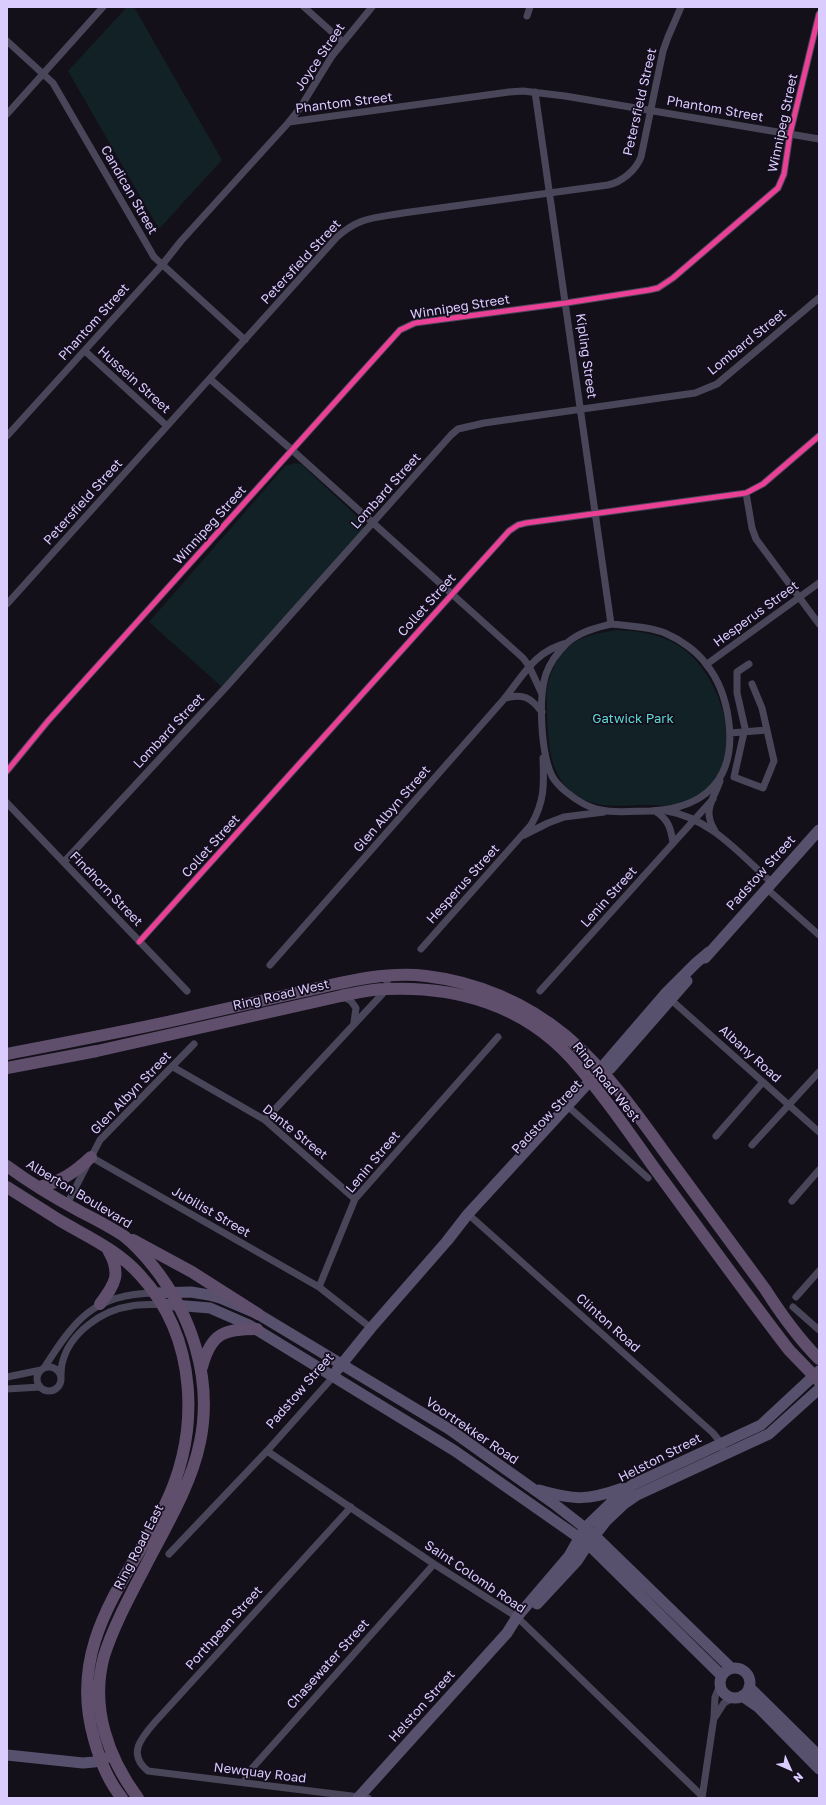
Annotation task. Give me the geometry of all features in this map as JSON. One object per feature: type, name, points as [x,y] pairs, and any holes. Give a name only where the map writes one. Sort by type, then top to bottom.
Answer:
[{"type":"main road","name":"Ring Road West","points":[[7,1054],[163,1023],[334,984],[388,976],[425,976],[488,990],[507,998],[545,1020],[566,1036],[602,1072],[653,1136],[802,1342],[819,1359]]},
{"type":"main road","name":"Ring Road West","points":[[7,1068],[98,1051],[341,996],[387,989],[435,990],[466,995],[494,1005],[516,1016],[544,1034],[570,1057],[592,1083],[789,1350],[817,1376]]},
{"type":"main road","points":[[7,1076],[54,1059]]},
{"type":"main road","points":[[39,1187],[63,1180],[79,1169],[91,1157]]},
{"type":"main road","name":"Alberton Boulevard","points":[[7,1166],[67,1204],[124,1236],[152,1265],[172,1292],[178,1305]]},
{"type":"main road","points":[[7,1187],[106,1246],[128,1263],[154,1292],[162,1304]]},
{"type":"main road","points":[[124,1236],[192,1272],[258,1314]]},
{"type":"main road","points":[[100,1304],[111,1290],[116,1277],[115,1263],[106,1246]]},
{"type":"main road","name":"Ring Road East","points":[[138,1798],[127,1783],[113,1756],[101,1718],[100,1681],[104,1657],[119,1618],[163,1519],[185,1443],[189,1396],[183,1356],[177,1334],[162,1304]]},
{"type":"main road","name":"Ring Road East","points":[[122,1798],[100,1761],[89,1722],[86,1683],[91,1655],[105,1611],[189,1478],[200,1443],[204,1412],[201,1370],[198,1353],[191,1331],[178,1305]]},
{"type":"main road","points":[[201,1370],[207,1352],[218,1336],[235,1329],[257,1329]]},
{"type":"street","points":[[7,114],[103,7]]},
{"type":"street","points":[[304,7],[343,42]]},
{"type":"street","name":"Joyce Street","points":[[290,122],[325,66],[372,7]]},
{"type":"street","points":[[527,16],[530,7]]},
{"type":"street","name":"Petersfield Street","points":[[7,604],[337,237],[355,223],[403,213],[608,185],[623,178],[636,167],[641,157],[663,51],[681,7]]},
{"type":"street","name":"Winnipeg Street","points":[[7,771],[48,721],[393,337],[407,325],[566,303],[658,288],[666,283],[778,188],[784,174],[790,134],[819,14]]},
{"type":"street","name":"Candican Street","points":[[7,41],[44,73],[56,88],[147,245],[162,265],[245,340]]},
{"type":"street","name":"Phantom Street","points":[[7,436],[162,265],[181,241],[290,122],[509,92],[535,92],[650,110],[819,140]]},
{"type":"street","name":"Kipling Street","points":[[535,92],[611,624]]},
{"type":"street","name":"Lombard Street","points":[[64,862],[228,686],[451,435],[458,429],[484,423],[581,408],[695,393],[716,384],[819,298]]},
{"type":"street","name":"Hussein Street","points":[[84,351],[167,426]]},
{"type":"street","points":[[210,379],[292,450],[523,658],[529,666],[542,694]]},
{"type":"street","name":"Collet Street","points":[[139,942],[509,531],[518,525],[746,493],[763,484],[819,436]]},
{"type":"street","points":[[746,493],[752,528],[756,539],[819,624]]},
{"type":"street","name":"Hesperus Street","points":[[707,664],[819,583]]},
{"type":"street","name":"Hesperus Street","points":[[567,643],[590,630],[611,624],[640,627],[665,633],[690,648],[707,664],[721,691],[729,720],[730,732],[725,768]]},
{"type":"street","points":[[542,694],[548,669],[556,656],[567,643]]},
{"type":"street","name":"Glen Albyn Street","points":[[270,965],[505,698],[529,666],[543,653],[556,646],[567,643]]},
{"type":"street","points":[[749,664],[736,672],[737,693],[745,731],[734,777],[763,788],[774,761],[762,708],[752,684]]},
{"type":"street","name":"Hesperus Street","points":[[421,949],[522,836],[539,811],[543,799],[544,781],[542,694]]},
{"type":"street","points":[[505,698],[518,696],[525,697],[531,700],[542,712]]},
{"type":"street","points":[[730,732],[767,730]]},
{"type":"street","points":[[543,746],[553,776],[564,789],[586,805],[606,811],[658,810],[677,813],[696,820],[718,834],[819,935]]},
{"type":"street","points":[[658,810],[687,804],[708,793],[725,768]]},
{"type":"street","points":[[718,834],[708,818],[713,798],[725,768]]},
{"type":"street","name":"Lenin Street","points":[[540,991],[696,820],[713,798]]},
{"type":"street","name":"Findhorn Street","points":[[7,802],[187,991]]},
{"type":"street","points":[[658,810],[669,824],[674,843]]},
{"type":"street","name":"Hesperus Street","points":[[522,836],[564,817],[606,811]]},
{"type":"street","name":"Padstow Street","points":[[471,1216],[819,830]]},
{"type":"street","points":[[265,1120],[354,1022],[387,989],[388,976]]},
{"type":"street","points":[[341,996],[351,1000],[356,1008],[354,1022]]},
{"type":"street","name":"Albany Road","points":[[668,997],[819,1132]]},
{"type":"street","name":"Lenin Street","points":[[319,1286],[355,1199],[498,1037]]},
{"type":"street","name":"Glen Albyn Street","points":[[67,1204],[100,1140],[194,1044]]},
{"type":"street","name":"Dante Street","points":[[173,1067],[265,1120],[355,1199]]},
{"type":"street","points":[[752,1145],[790,1106],[819,1072]]},
{"type":"street","points":[[716,1136],[763,1082]]},
{"type":"street","name":"Padstow Street","points":[[169,1554],[267,1451],[332,1377],[371,1328],[447,1240],[572,1110],[592,1083]]},
{"type":"street","points":[[572,1110],[648,1178]]},
{"type":"street","name":"Jubilist Street","points":[[91,1157],[319,1286]]},
{"type":"street","points":[[792,1201],[819,1170]]},
{"type":"street","name":"Clinton Road","points":[[471,1216],[688,1409],[713,1433],[721,1443],[725,1455]]},
{"type":"street","points":[[796,1297],[819,1271]]},
{"type":"street","points":[[319,1286],[371,1328]]},
{"type":"street","points":[[40,1387],[37,1380],[38,1373],[43,1369],[80,1318],[100,1304],[127,1294],[154,1292]]},
{"type":"street","name":"Voortrekker Road","points":[[154,1292],[191,1292],[220,1298],[258,1314],[449,1429],[553,1504],[731,1668],[746,1672],[749,1679],[749,1687],[819,1756]]},
{"type":"street","points":[[7,1389],[40,1387],[47,1391],[51,1391],[57,1388],[61,1379],[62,1363],[66,1355],[75,1339],[91,1322],[110,1311],[120,1308],[132,1305],[162,1304]]},
{"type":"street","name":"Voortrekker Road","points":[[162,1304],[210,1308],[257,1329],[332,1377],[455,1451],[586,1536],[721,1681],[723,1691],[727,1696],[738,1697],[758,1707],[819,1769]]},
{"type":"street","points":[[793,1307],[817,1325]]},
{"type":"street","points":[[7,1377],[43,1369],[56,1369],[61,1379]]},
{"type":"street","name":"Helston Street","points":[[362,1798],[520,1620],[615,1499],[632,1485],[750,1430],[769,1419],[817,1376]]},
{"type":"street","name":"Helston Street","points":[[586,1536],[637,1495],[770,1434],[819,1389]]},
{"type":"street","name":"Saint Colomb Road","points":[[267,1451],[434,1564],[520,1620],[702,1797]]},
{"type":"street","points":[[528,1487],[558,1496],[582,1498],[599,1497],[632,1485]]},
{"type":"street","name":"Porthpean Street","points":[[148,1771],[138,1761],[137,1754],[140,1741],[147,1731],[351,1507]]},
{"type":"street","name":"Chasewater Street","points":[[244,1783],[248,1773],[434,1564]]},
{"type":"street","points":[[702,1797],[714,1717],[715,1697],[726,1671],[731,1668]]},
{"type":"street","points":[[714,1717],[724,1704],[738,1697],[749,1687]]},
{"type":"street","points":[[7,1755],[83,1762],[100,1761],[113,1756]]},
{"type":"street","name":"Newquay Road","points":[[148,1771],[362,1798]]},
{"type":"green space","points":[[127,7],[134,7],[222,160],[159,229],[68,71]]},
{"type":"green space","points":[[295,463],[301,464],[360,519],[363,526],[363,531],[222,687],[149,622],[285,466]]},
{"type":"green space","name":"Gatwick Park","points":[[617,630],[651,634],[674,643],[682,648],[699,664],[713,686],[722,710],[726,734],[724,758],[716,779],[699,795],[674,805],[602,805],[584,800],[576,795],[567,788],[555,769],[549,747],[546,698],[547,686],[552,670],[564,651],[576,642],[589,636]]},
{"type":"cycle path","points":[[7,771],[48,721],[400,330],[415,323],[566,303],[658,288],[673,278],[778,188],[784,174],[790,134],[819,14]]},
{"type":"cycle path","points":[[139,942],[509,531],[518,525],[526,523],[746,493],[763,484],[819,436]]}]
